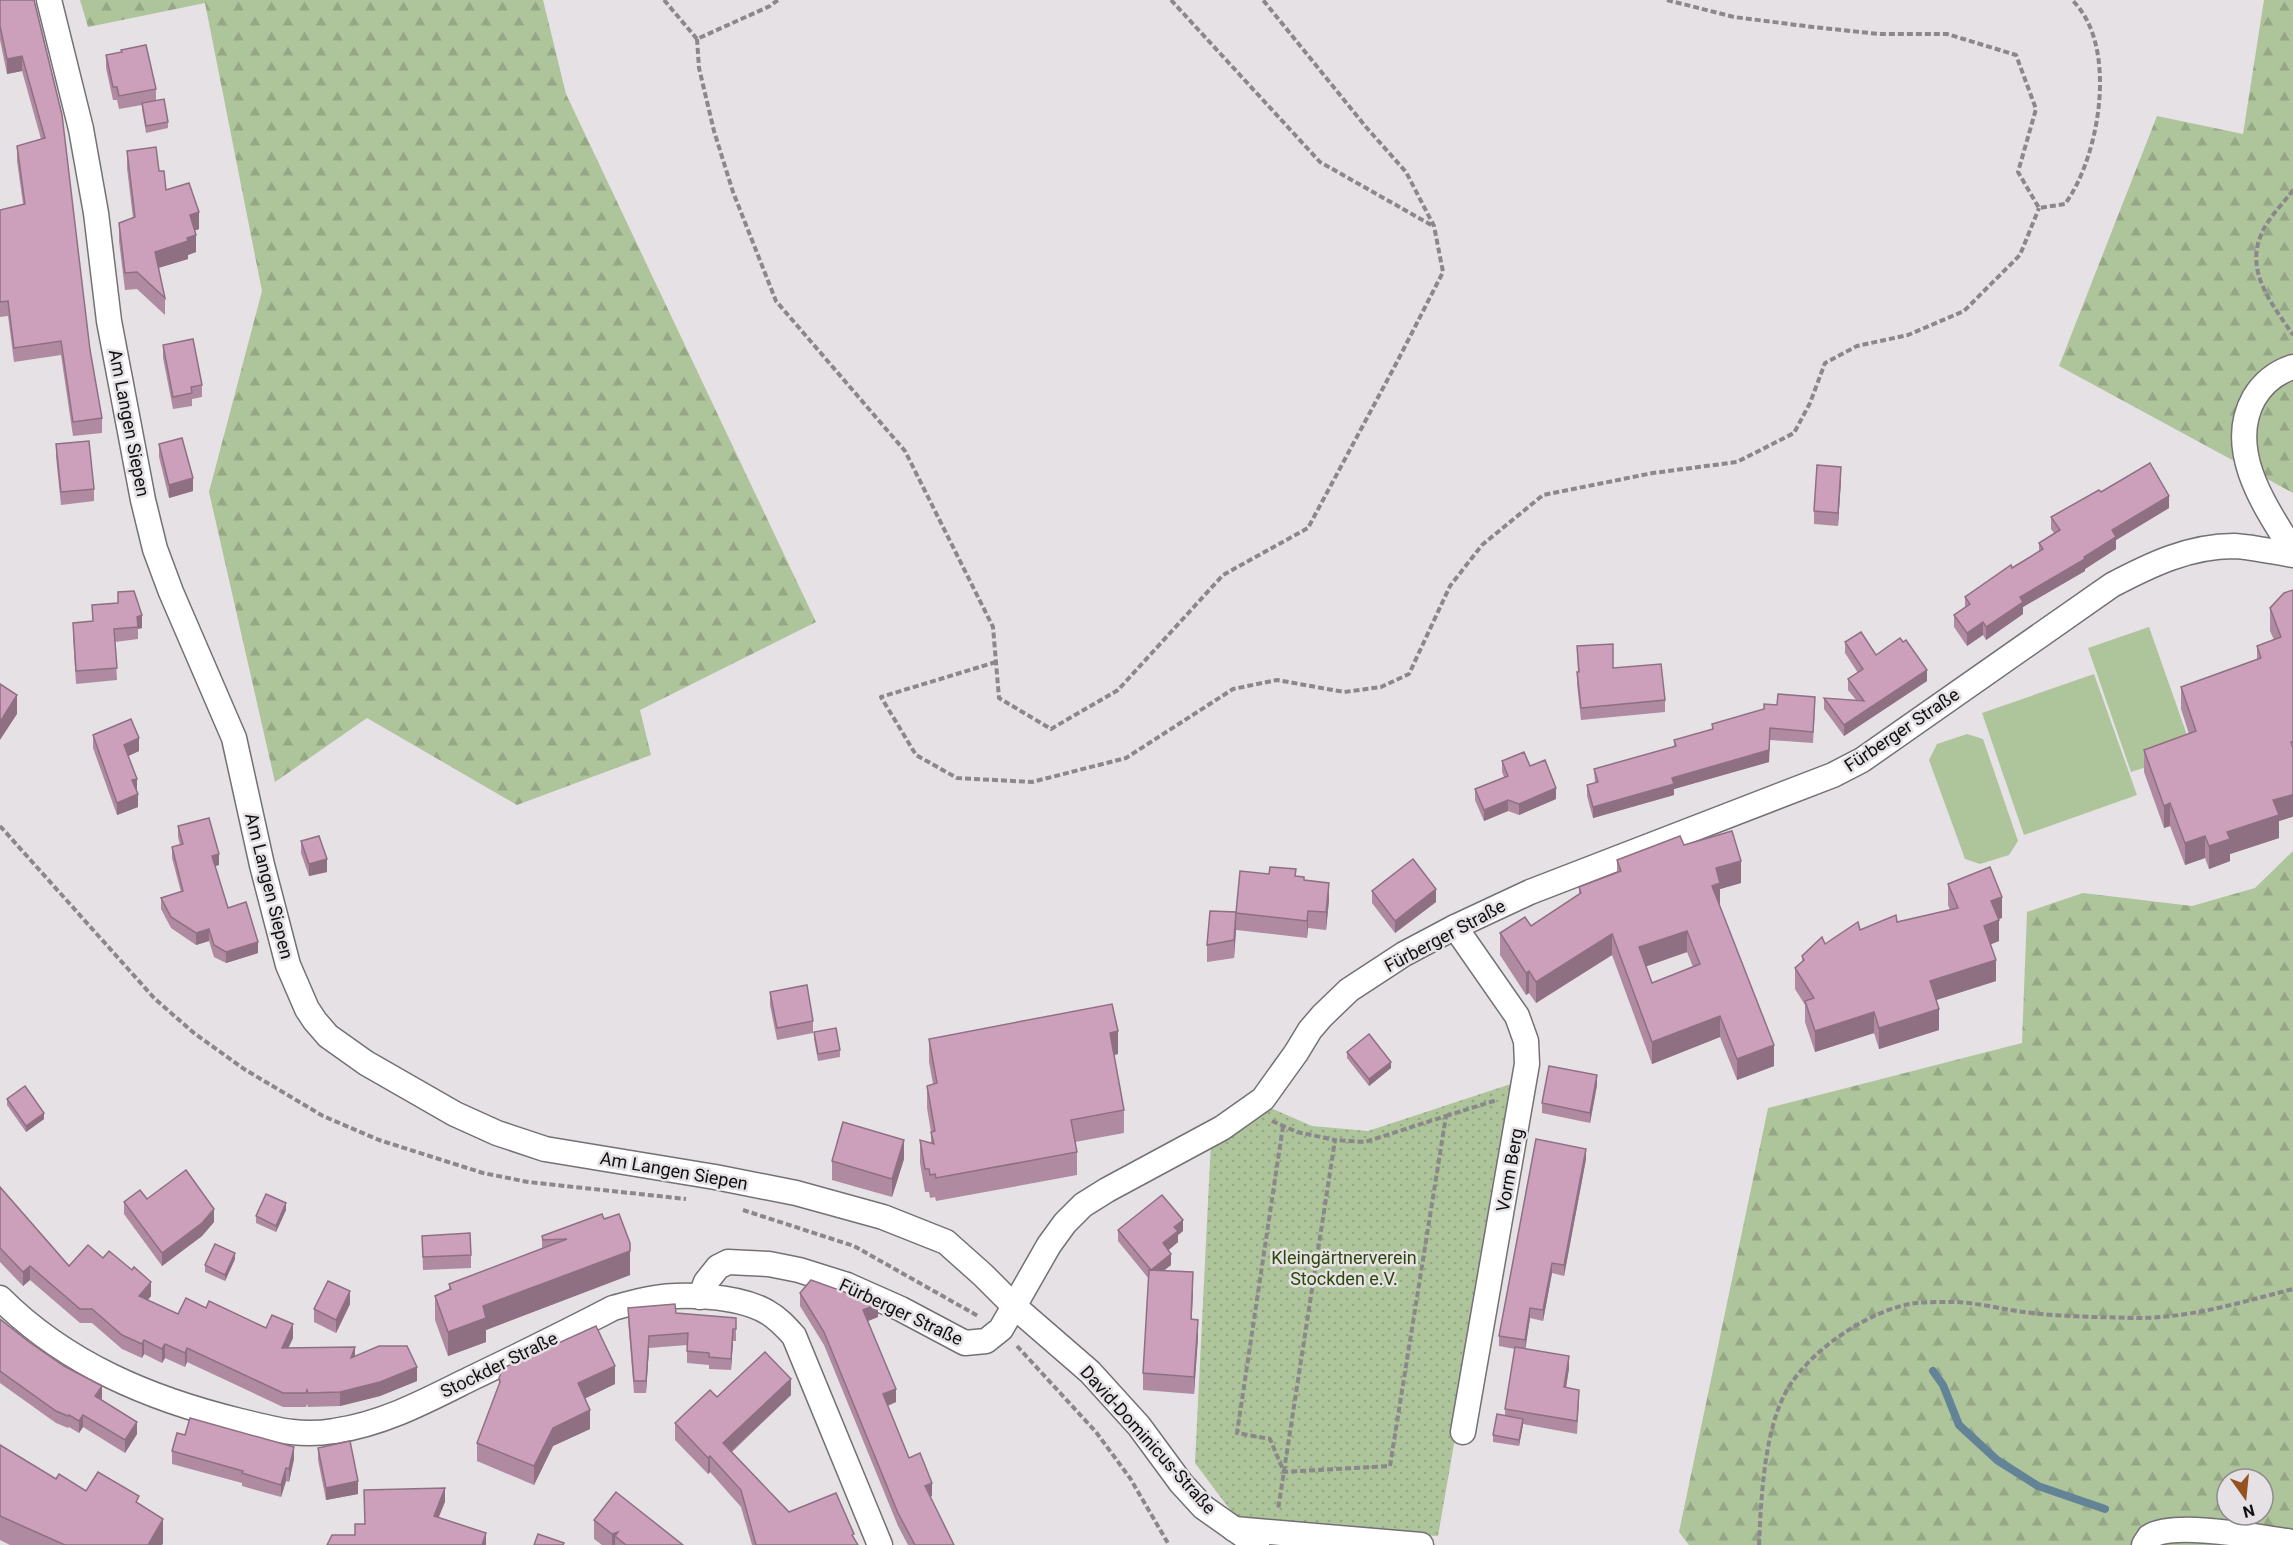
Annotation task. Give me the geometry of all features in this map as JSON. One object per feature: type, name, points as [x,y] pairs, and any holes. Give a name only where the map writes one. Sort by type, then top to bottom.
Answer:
[{"type":"street","name":"Am Langen Siepen","points":[[49,0],[81,129],[96,213],[109,321],[143,500],[155,549],[171,592],[234,738],[262,865],[288,965],[307,1009],[315,1021],[328,1036],[366,1063],[455,1114],[497,1134],[545,1149],[796,1193],[883,1217],[946,1242],[1015,1307]]},
{"type":"street","points":[[2293,367],[2276,375],[2261,388],[2248,411],[2244,430],[2246,452],[2255,487],[2293,553]]},
{"type":"street","name":"Fürberger Straße","points":[[700,1297],[706,1282],[718,1267],[728,1262],[769,1264],[799,1270],[847,1285],[901,1309],[964,1343],[986,1341],[1001,1329],[1049,1245],[1065,1223],[1083,1205],[1222,1128],[1263,1099],[1310,1030],[1349,990],[1404,954],[1530,892],[1833,776],[1862,760],[2112,585],[2146,567],[2188,552],[2209,548],[2234,546],[2293,553]]},
{"type":"street","name":"Vorm Berg","points":[[1455,927],[1517,1016],[1526,1041],[1527,1064],[1463,1432]]},
{"type":"street","name":"Stockder Straße","points":[[0,1298],[18,1316],[71,1356],[130,1386],[220,1416],[307,1434],[336,1431],[408,1410],[613,1308],[648,1299],[673,1296],[745,1303],[781,1322],[794,1336],[880,1545]]},
{"type":"street","name":"David-Dominicus-Straße","points":[[1015,1307],[1090,1372],[1139,1426],[1181,1483],[1203,1507],[1232,1529],[1266,1538]]},
{"type":"street","points":[[2144,1545],[2148,1538],[2169,1531],[2204,1531],[2293,1542]]},
{"type":"street","points":[[1266,1538],[1334,1539],[1421,1545]]},
{"type":"path","points":[[664,0],[697,39],[699,68],[732,192],[776,301],[905,451],[993,627],[999,698],[1051,729],[1118,690],[1223,575],[1308,528],[1443,272],[1434,226],[1406,172],[1366,127],[1263,0]]},
{"type":"path","points":[[697,39],[770,6],[778,0]]},
{"type":"path","points":[[1171,0],[1320,162],[1434,226]]},
{"type":"path","points":[[1667,0],[1734,17],[1813,27],[1879,34],[1947,34],[2016,56],[2036,109],[2018,172],[2038,208]]},
{"type":"path","points":[[2038,208],[2065,204],[2076,189],[2092,144],[2100,91],[2098,55],[2089,25],[2072,0]]},
{"type":"path","points":[[2293,190],[2261,233],[2255,256],[2257,276],[2293,335]]},
{"type":"path","points":[[996,662],[881,697],[916,755],[957,778],[1032,782],[1126,758],[1233,689],[1277,680],[1344,692],[1381,687],[1409,674],[1450,586],[1482,545],[1542,495],[1653,473],[1737,462],[1794,433],[1810,403],[1825,363],[1857,346],[1908,335],[1964,312],[2020,255],[2038,208]]},
{"type":"path","points":[[1251,1108],[1297,1132],[1335,1140],[1365,1142],[1524,1090]]},
{"type":"path","points":[[1284,1472],[1390,1466],[1446,1116]]},
{"type":"path","points":[[1283,1126],[1237,1433],[1270,1438],[1284,1472]]},
{"type":"path","points":[[1266,1538],[1284,1472],[1335,1140]]},
{"type":"path","points":[[1759,1545],[1762,1484],[1774,1425],[1787,1390],[1810,1360],[1836,1339],[1886,1311],[1914,1303],[1955,1302],[2027,1312],[2140,1318],[2217,1309],[2293,1289]]},
{"type":"green space","points":[[80,0],[543,0],[566,94],[816,622],[640,710],[651,755],[517,805],[367,718],[275,782],[209,492],[262,291],[205,3],[88,27]]},
{"type":"green space","points":[[2264,0],[2293,0],[2293,493],[2059,366],[2157,116],[2243,134]]},
{"type":"green space","points":[[2149,627],[2193,752],[2131,772],[2088,648]]},
{"type":"green space","points":[[2094,674],[2137,795],[2024,835],[1982,713]]},
{"type":"green space","points":[[1967,734],[1983,739],[2018,841],[2009,855],[1980,864],[1965,859],[1929,760],[1937,744]]},
{"type":"green space","points":[[2293,851],[2293,1545],[1689,1545],[1679,1532],[1768,1108],[2022,1043],[2027,912],[2083,893],[2192,906],[2255,888]]},
{"type":"green space","name":"Kleingärtnerverein Stockden e.V.","points":[[1517,1082],[1438,1536],[1334,1530],[1237,1519],[1195,1463],[1211,1142],[1266,1106],[1312,1126],[1368,1131]]},
{"type":"building","points":[[0,0],[34,0],[62,115],[90,350],[102,418],[73,422],[61,341],[14,348],[8,301],[0,302],[0,210],[25,204],[17,146],[45,138],[22,56],[7,59],[0,26]]},
{"type":"building","points":[[146,45],[156,89],[119,96],[117,87],[113,87],[106,55]]},
{"type":"building","points":[[164,99],[168,122],[146,126],[142,103]]},
{"type":"building","points":[[156,147],[159,171],[164,171],[166,190],[189,183],[199,212],[190,215],[196,235],[187,238],[188,241],[155,252],[165,298],[137,272],[125,273],[119,223],[135,217],[127,151]]},
{"type":"building","points":[[193,339],[202,385],[191,387],[192,393],[173,397],[163,345]]},
{"type":"building","points":[[182,438],[193,478],[169,485],[159,444]]},
{"type":"building","points":[[89,441],[94,489],[61,492],[56,444]]},
{"type":"building","points":[[2150,463],[2169,496],[2112,530],[2116,537],[2084,557],[2085,559],[2020,597],[2023,602],[1986,627],[1983,622],[1967,633],[1954,615],[1970,604],[1965,597],[2011,565],[2012,568],[2043,549],[2039,543],[2060,530],[2051,517],[2099,490],[2101,492]]},
{"type":"building","points":[[1817,465],[1841,467],[1838,513],[1814,511]]},
{"type":"building","points":[[2293,590],[2293,742],[2291,742],[2293,793],[2273,800],[2279,815],[2227,832],[2230,839],[2209,846],[2205,836],[2185,843],[2170,803],[2164,806],[2144,750],[2196,731],[2181,687],[2261,658],[2257,646],[2281,637],[2270,608],[2284,593]]},
{"type":"building","points":[[134,591],[142,615],[137,617],[138,627],[114,629],[117,668],[76,671],[73,623],[93,621],[92,605],[118,603],[118,592]]},
{"type":"building","points":[[1861,632],[1876,655],[1900,638],[1903,642],[1906,640],[1927,670],[1844,725],[1824,698],[1864,701],[1848,679],[1863,669],[1845,642]]},
{"type":"building","points":[[1613,644],[1613,668],[1661,664],[1665,700],[1581,708],[1577,646]]},
{"type":"building","points":[[0,684],[17,695],[0,722]]},
{"type":"building","points":[[1778,694],[1815,697],[1813,732],[1770,728],[1769,750],[1672,778],[1674,784],[1593,807],[1587,785],[1598,782],[1594,769],[1676,746],[1674,740],[1713,729],[1712,724],[1764,709],[1764,704],[1777,705]]},
{"type":"building","points":[[131,719],[139,738],[124,745],[137,779],[132,780],[138,794],[117,803],[93,735]]},
{"type":"building","points":[[1524,752],[1530,766],[1545,760],[1556,788],[1519,804],[1508,800],[1484,810],[1475,789],[1508,776],[1502,761]]},
{"type":"building","points":[[209,818],[219,854],[212,856],[228,908],[246,902],[258,942],[226,952],[214,945],[209,929],[196,933],[171,917],[161,898],[183,891],[172,847],[183,844],[178,826]]},
{"type":"building","points":[[1732,831],[1741,861],[1716,868],[1720,883],[1712,886],[1774,1045],[1737,1059],[1720,1016],[1652,1042],[1612,934],[1536,982],[1529,971],[1526,973],[1500,933],[1525,917],[1531,926],[1581,893],[1579,887],[1621,871],[1617,860],[1680,836],[1684,845]],"holes":[[[1687,931],[1700,964],[1652,983],[1639,947]]]},
{"type":"building","points":[[319,836],[327,859],[309,864],[301,841]]},
{"type":"building","points":[[1413,859],[1436,889],[1395,921],[1372,891]]},
{"type":"building","points":[[1270,867],[1296,869],[1295,876],[1304,877],[1304,880],[1329,883],[1326,912],[1308,911],[1307,921],[1236,913],[1240,871],[1269,874]]},
{"type":"building","points":[[1990,867],[2002,897],[1991,901],[1999,920],[1984,926],[1996,960],[1930,981],[1939,1009],[1879,1028],[1874,1012],[1815,1031],[1805,1001],[1814,998],[1795,968],[1804,960],[1802,956],[1822,937],[1825,944],[1858,922],[1860,930],[1896,915],[1897,922],[1958,908],[1948,884]]},
{"type":"building","points":[[1210,911],[1236,912],[1234,940],[1207,945]]},
{"type":"building","points":[[807,985],[813,1021],[777,1028],[770,992]]},
{"type":"building","points":[[1112,1004],[1118,1031],[1110,1033],[1124,1110],[1071,1120],[1077,1152],[936,1178],[935,1174],[930,1175],[929,1169],[925,1169],[920,1140],[934,1144],[931,1132],[935,1131],[927,1086],[937,1083],[929,1039]]},
{"type":"building","points":[[836,1028],[840,1050],[818,1054],[814,1032]]},
{"type":"building","points":[[1369,1034],[1391,1062],[1369,1079],[1347,1052]]},
{"type":"building","points":[[1549,1066],[1597,1075],[1590,1113],[1542,1103]]},
{"type":"building","points":[[25,1086],[44,1113],[26,1126],[7,1099]]},
{"type":"building","points":[[843,1122],[904,1140],[892,1179],[832,1161]]},
{"type":"building","points":[[1536,1139],[1586,1149],[1564,1265],[1552,1263],[1543,1310],[1530,1308],[1525,1340],[1499,1336]]},
{"type":"building","points":[[186,1170],[214,1209],[202,1223],[162,1253],[124,1202],[140,1190],[147,1199]]},
{"type":"building","points":[[0,1187],[69,1266],[88,1245],[103,1258],[109,1251],[132,1270],[134,1267],[151,1282],[139,1296],[178,1314],[186,1298],[206,1308],[209,1301],[266,1328],[272,1315],[293,1324],[282,1348],[355,1347],[351,1358],[379,1346],[407,1346],[417,1367],[380,1382],[340,1392],[308,1393],[307,1390],[306,1393],[283,1393],[187,1348],[185,1353],[165,1344],[162,1349],[144,1340],[142,1344],[122,1335],[92,1309],[80,1309],[30,1266],[23,1272],[0,1248]]},
{"type":"building","points":[[266,1194],[286,1203],[276,1226],[256,1216]]},
{"type":"building","points":[[1162,1195],[1183,1220],[1174,1227],[1178,1231],[1163,1243],[1171,1254],[1151,1270],[1118,1230]]},
{"type":"building","points":[[602,1214],[604,1219],[619,1214],[630,1243],[630,1251],[483,1306],[486,1318],[448,1332],[435,1296],[451,1289],[449,1284],[567,1239],[543,1240],[542,1236]]},
{"type":"building","points":[[470,1233],[471,1255],[423,1257],[422,1236]]},
{"type":"building","points":[[215,1244],[235,1253],[225,1275],[205,1265]]},
{"type":"building","points":[[1149,1270],[1193,1272],[1191,1319],[1198,1320],[1194,1377],[1143,1373]]},
{"type":"building","points":[[811,1280],[878,1304],[863,1310],[896,1389],[883,1394],[909,1458],[920,1453],[932,1483],[925,1486],[954,1545],[915,1545],[898,1513],[824,1332],[800,1293]]},
{"type":"building","points":[[328,1281],[350,1291],[336,1320],[314,1309]]},
{"type":"building","points":[[675,1304],[676,1313],[736,1318],[731,1359],[709,1357],[709,1353],[687,1351],[688,1333],[649,1336],[646,1381],[634,1381],[628,1308]]},
{"type":"building","points":[[0,1319],[64,1366],[102,1386],[95,1396],[137,1422],[125,1440],[83,1415],[79,1421],[56,1411],[0,1371]]},
{"type":"building","points":[[596,1326],[615,1366],[578,1383],[590,1410],[553,1428],[534,1466],[477,1443],[503,1368]]},
{"type":"building","points":[[1515,1347],[1569,1356],[1564,1387],[1579,1390],[1577,1421],[1505,1409]]},
{"type":"building","points":[[765,1352],[791,1379],[723,1443],[789,1512],[836,1493],[858,1545],[756,1545],[741,1490],[675,1423],[710,1390],[717,1397]]},
{"type":"building","points":[[1497,1414],[1523,1419],[1519,1440],[1493,1435]]},
{"type":"building","points":[[190,1418],[294,1447],[289,1469],[286,1468],[281,1485],[242,1473],[243,1471],[172,1451],[177,1433],[185,1435]]},
{"type":"building","points":[[350,1441],[358,1481],[326,1488],[318,1448]]},
{"type":"building","points":[[0,1445],[56,1479],[59,1474],[86,1491],[98,1472],[139,1496],[136,1502],[163,1519],[148,1545],[65,1545],[0,1516]]},
{"type":"building","points":[[445,1488],[434,1516],[486,1533],[482,1545],[327,1545],[332,1535],[355,1535],[355,1524],[365,1524],[364,1490]]},
{"type":"building","points":[[616,1492],[683,1545],[626,1545],[615,1536],[618,1532],[612,1534],[594,1520]]},
{"type":"building","points":[[538,1534],[564,1543],[563,1545],[534,1545]]},
{"type":"waterway","points":[[1933,1371],[1943,1385],[1959,1425],[1997,1460],[2038,1486],[2105,1509]]}]
